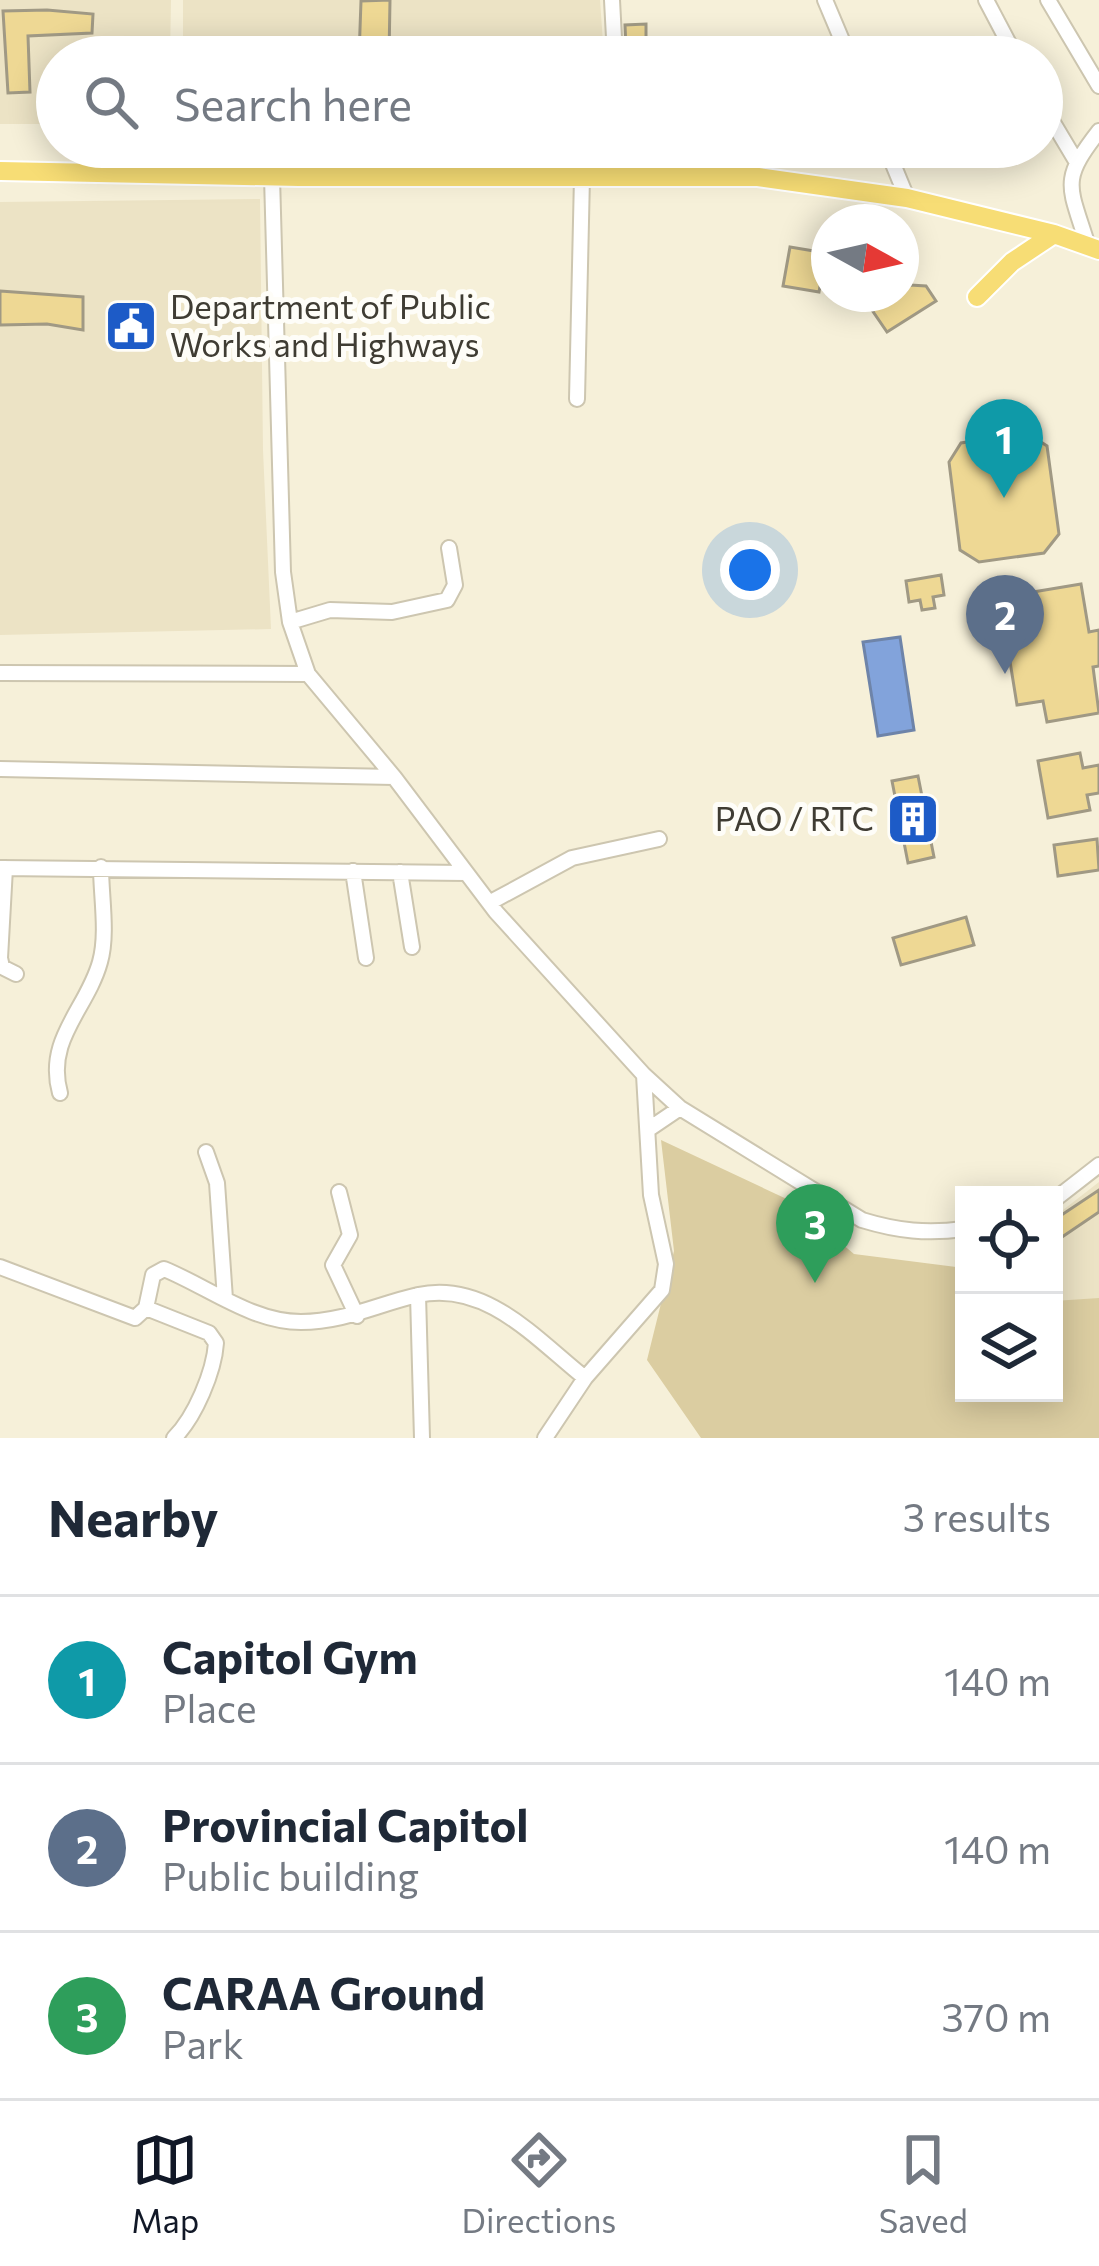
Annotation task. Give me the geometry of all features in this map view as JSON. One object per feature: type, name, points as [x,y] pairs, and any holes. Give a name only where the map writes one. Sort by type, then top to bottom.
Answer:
[{"type":"main road","points":[[0,171],[272,177],[758,177],[908,198],[1093,246]]},
{"type":"main road","points":[[977,296],[1012,262],[1054,234]]},
{"type":"street","points":[[612,0],[614,36]]},
{"type":"street","points":[[825,0],[840,36]]},
{"type":"street","points":[[986,0],[1005,36]]},
{"type":"street","points":[[1048,0],[1099,86]]},
{"type":"street","points":[[1093,246],[1071,191],[1070,175],[1099,130]]},
{"type":"street","points":[[1063,139],[1076,161]]},
{"type":"street","points":[[622,168],[623,177]]},
{"type":"street","points":[[895,168],[908,198]]},
{"type":"street","points":[[272,177],[282,549],[290,622],[308,674],[394,777],[489,903],[644,1075],[680,1108],[862,1220],[895,1230],[955,1229]]},
{"type":"street","points":[[577,399],[582,178]]},
{"type":"street","points":[[290,622],[330,610],[392,612],[447,600],[455,585],[449,548]]},
{"type":"street","points":[[0,673],[308,674]]},
{"type":"street","points":[[0,770],[394,777]]},
{"type":"street","points":[[489,903],[572,858],[659,839]]},
{"type":"street","points":[[60,1093],[55,1065],[58,1048],[100,960],[101,867]]},
{"type":"street","points":[[16,974],[2,967],[0,958],[3,868],[466,873]]},
{"type":"street","points":[[352,871],[366,958]]},
{"type":"street","points":[[400,872],[412,947]]},
{"type":"street","points":[[545,1438],[585,1378],[662,1290],[666,1264],[651,1195],[644,1075]]},
{"type":"street","points":[[649,1129],[680,1108]]},
{"type":"street","points":[[206,1152],[217,1183],[225,1299]]},
{"type":"street","points":[[1063,1193],[1099,1165]]},
{"type":"street","points":[[339,1192],[350,1235],[333,1265],[357,1316]]},
{"type":"street","points":[[0,1267],[135,1318],[146,1307],[153,1275],[164,1269],[225,1299],[281,1320],[302,1322],[357,1316],[418,1295],[451,1292],[486,1302],[585,1378]]},
{"type":"street","points":[[418,1295],[422,1438]]},
{"type":"street","points":[[146,1307],[209,1333],[216,1343],[213,1363],[195,1404],[173,1438]]},
{"type":"shaded area","points":[[0,0],[171,0],[170,36],[36,36],[36,124],[0,124]]},
{"type":"shaded area","points":[[183,0],[600,0],[603,36],[183,36]]},
{"type":"shaded area","name":"Department of Public Works and Highways","points":[[260,199],[271,629],[0,635],[0,202]]},
{"type":"shaded area","points":[[661,1140],[791,1201],[854,1254],[955,1267],[955,1402],[1063,1402],[1063,1300],[1099,1298],[1099,1438],[701,1438],[647,1360],[674,1251]]},
{"type":"shaded area","points":[[1099,1182],[1099,1300],[1063,1302],[1063,1210]]},
{"type":"water","points":[[900,637],[914,730],[878,736],[863,642]]},
{"type":"building","points":[[390,0],[389,36],[360,36],[361,1]]},
{"type":"building","points":[[3,11],[93,14],[92,33],[28,36],[30,92],[8,93]]},
{"type":"building","points":[[646,24],[646,36],[625,36],[625,25]]},
{"type":"building","points":[[790,247],[811,250],[811,291],[783,286]]},
{"type":"building","points":[[919,286],[926,286],[936,301],[919,312]]},
{"type":"building","points":[[0,291],[83,297],[83,330],[47,324],[0,325]]},
{"type":"building","points":[[873,312],[919,312],[887,332]]},
{"type":"building","points":[[1027,433],[1047,446],[1059,534],[1044,553],[979,562],[960,550],[949,462],[961,443]]},
{"type":"building","points":[[941,575],[944,595],[933,597],[935,608],[922,610],[920,600],[909,602],[906,581]]},
{"type":"building","points":[[1081,584],[1089,632],[1099,630],[1099,666],[1093,667],[1099,713],[1047,722],[1043,701],[1017,705],[1003,618],[1030,613],[1027,593]]},
{"type":"building","points":[[1080,753],[1083,768],[1099,765],[1099,793],[1087,795],[1090,810],[1048,818],[1038,761]]},
{"type":"building","name":"PAO / RTC","points":[[918,776],[934,857],[908,863],[892,781]]},
{"type":"building","points":[[1097,839],[1099,870],[1058,876],[1054,845]]},
{"type":"building","points":[[966,917],[974,945],[901,965],[893,938]]},
{"type":"building","points":[[1099,1190],[1099,1212],[1063,1236],[1063,1214]]},
{"type":"place","name":"Department of Public Works and Highways","points":[[131,326]]},
{"type":"place","name":"Capitol Gym","points":[[1004,498]]},
{"type":"place","name":"Provincial Capitol","points":[[1005,674]]},
{"type":"place","name":"PAO / RTC","points":[[913,819]]},
{"type":"place","name":"CARAA Ground","points":[[815,1283]]}]
